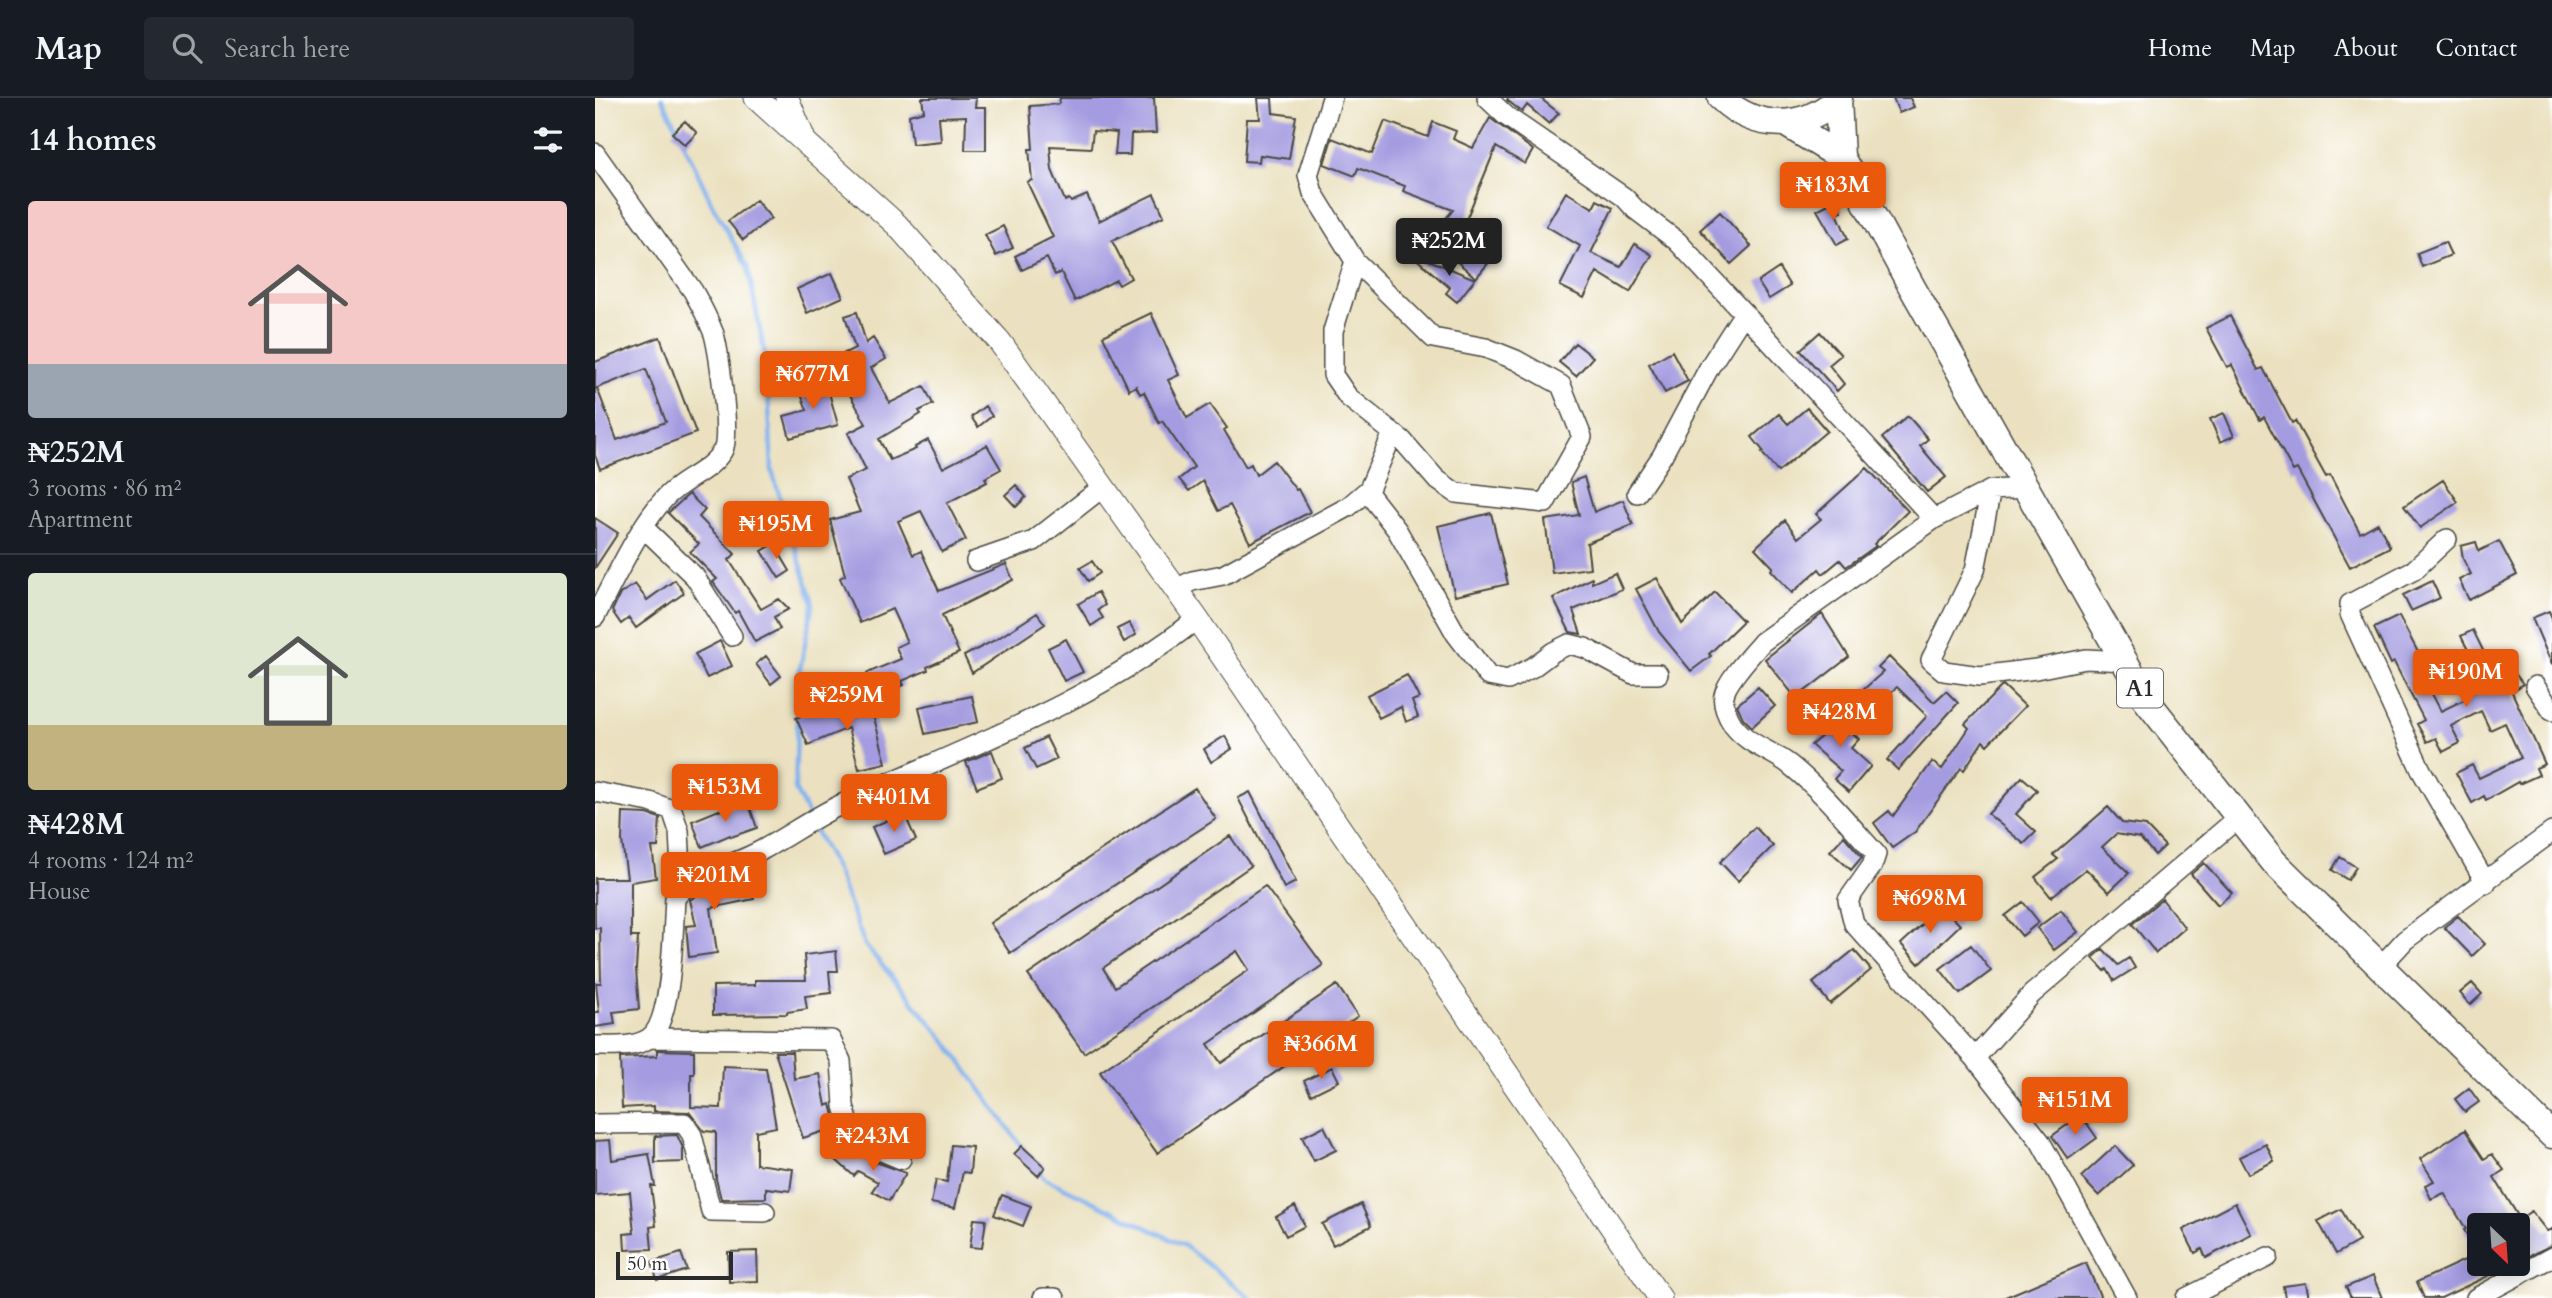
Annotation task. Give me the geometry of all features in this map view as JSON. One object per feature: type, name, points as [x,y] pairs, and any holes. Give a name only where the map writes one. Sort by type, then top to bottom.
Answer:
[{"type":"highway","points":[[1721,98],[1743,115],[1757,120],[1786,123],[1814,116],[1838,99]]},
{"type":"highway","name":"A1","points":[[1838,99],[1841,157],[2147,701],[2274,862],[2552,1135]]},
{"type":"highway","name":"A1","points":[[1786,123],[1841,157]]},
{"type":"main road","points":[[756,98],[897,225],[1000,342],[1197,619],[1660,1298]]},
{"type":"main road","points":[[787,98],[808,147]]},
{"type":"street","points":[[1332,98],[1308,175],[1313,193],[1355,261],[1433,338],[1486,348],[1516,360],[1561,386],[1582,437],[1545,503],[1456,493],[1436,479],[1402,440],[1348,397],[1333,375],[1333,331],[1355,261]]},
{"type":"street","points":[[1487,98],[1506,117],[1624,197],[1636,210],[1677,241],[1934,519]]},
{"type":"street","points":[[595,153],[693,291],[706,314],[715,337],[725,410],[725,448],[712,464],[666,497],[644,528],[595,617]]},
{"type":"street","points":[[1637,493],[1662,456],[1703,377],[1744,313]]},
{"type":"street","points":[[1176,589],[1192,581],[1223,575],[1348,507],[1369,489],[1393,433]]},
{"type":"street","points":[[976,561],[1034,541],[1103,487]]},
{"type":"street","points":[[2026,488],[1991,490],[1934,519],[1762,642],[1724,694],[1725,709],[1741,734],[1759,748],[1787,763],[1815,788],[1876,854],[1872,866],[1848,900],[1854,923],[1975,1058],[2040,1141],[2127,1298]]},
{"type":"street","points":[[1369,489],[1369,494],[1397,530],[1456,634],[1488,676],[1508,680],[1569,644],[1585,648],[1633,674],[1658,674]]},
{"type":"street","points":[[1991,490],[1975,570],[1931,660],[1944,671],[1980,676],[2086,659],[2125,661]]},
{"type":"street","points":[[644,528],[695,577],[732,636]]},
{"type":"street","points":[[2447,539],[2413,570],[2350,604],[2350,614],[2421,770],[2486,883]]},
{"type":"street","points":[[651,1038],[665,1011],[675,898],[682,889],[697,879],[763,850],[837,806],[1027,723],[1100,686],[1161,647],[1197,619]]},
{"type":"street","points":[[2535,686],[2552,711]]},
{"type":"street","points":[[595,792],[650,802],[672,810],[679,831],[682,889]]},
{"type":"street","points":[[1975,1058],[2032,994],[2239,817]]},
{"type":"street","points":[[2380,967],[2405,940],[2552,832]]},
{"type":"street","points":[[595,1046],[636,1044],[651,1038],[831,1040],[841,1061],[844,1107],[853,1139],[901,1158]]},
{"type":"street","points":[[595,1124],[684,1124],[692,1135],[711,1211],[765,1212]]},
{"type":"street","points":[[2186,1298],[2268,1256]]},
{"type":"street","points":[[2476,1298],[2552,1257]]},
{"type":"street","points":[[1043,1298],[1055,1298]]},
{"type":"building","points":[[922,98],[976,98],[975,107],[986,107],[986,150],[965,150],[966,116],[939,117],[941,141],[912,144],[909,115],[924,111]]},
{"type":"building","points":[[1060,98],[1154,98],[1156,133],[1131,134],[1130,155],[1115,155],[1117,133],[1093,131],[1091,148],[1050,146],[1052,170],[1065,201],[1069,199],[1071,202],[1087,195],[1099,221],[1154,194],[1164,216],[1112,241],[1131,278],[1119,285],[1116,280],[1075,301],[1061,272],[1055,275],[1047,258],[1022,270],[1015,256],[1053,237],[1027,182],[1032,180],[1029,149],[1033,149],[1030,106],[1059,104]]},
{"type":"building","points":[[1258,98],[1272,98],[1273,113],[1296,116],[1289,159],[1260,155],[1259,162],[1244,161],[1247,119],[1260,119]]},
{"type":"building","points":[[1540,98],[1559,113],[1549,124],[1527,105],[1522,112],[1507,100]]},
{"type":"building","points":[[1893,98],[1910,98],[1914,107],[1899,113]]},
{"type":"building","points":[[1490,118],[1533,150],[1525,164],[1496,147],[1463,227],[1494,256],[1476,278],[1430,238],[1453,210],[1403,191],[1405,186],[1358,168],[1355,176],[1324,164],[1332,138],[1372,154],[1385,121],[1428,137],[1433,122],[1456,131],[1453,139],[1473,148]]},
{"type":"building","points":[[685,121],[697,133],[685,145],[672,133]]},
{"type":"building","points":[[1566,192],[1593,208],[1597,200],[1613,208],[1591,253],[1621,267],[1635,244],[1652,255],[1630,292],[1597,272],[1584,298],[1560,286],[1580,246],[1546,226]]},
{"type":"building","points":[[756,200],[771,218],[743,240],[728,221]]},
{"type":"building","points":[[1836,200],[1842,211],[1837,213],[1848,239],[1837,245],[1817,210]]},
{"type":"building","points":[[1720,212],[1751,246],[1731,264],[1700,230]]},
{"type":"building","points":[[1003,226],[1013,248],[996,256],[985,235]]},
{"type":"building","points":[[2445,242],[2451,255],[2422,267],[2417,253]]},
{"type":"building","points":[[1414,254],[1475,279],[1457,302],[1446,293],[1450,288],[1413,256]]},
{"type":"building","points":[[1779,268],[1790,286],[1769,299],[1758,282]]},
{"type":"building","points":[[832,273],[843,297],[807,313],[797,289]]},
{"type":"building","points":[[857,312],[866,343],[873,338],[886,359],[871,368],[890,403],[924,386],[933,404],[879,439],[890,460],[916,449],[915,447],[928,440],[943,468],[987,445],[1001,469],[985,478],[987,482],[947,503],[966,540],[942,552],[921,511],[898,521],[913,555],[921,551],[939,591],[1006,564],[1013,580],[942,615],[959,653],[927,667],[928,670],[902,681],[904,685],[878,696],[867,673],[901,659],[896,647],[907,642],[892,609],[860,623],[840,578],[845,575],[830,520],[860,512],[846,479],[866,470],[848,433],[866,424],[831,360],[855,348],[845,316]]},
{"type":"building","points":[[1151,313],[1179,375],[1168,380],[1187,418],[1210,404],[1227,428],[1224,430],[1246,467],[1251,464],[1256,475],[1274,461],[1296,490],[1298,489],[1310,512],[1250,543],[1230,505],[1218,511],[1203,481],[1189,491],[1179,479],[1194,467],[1162,421],[1159,423],[1144,392],[1140,394],[1136,386],[1129,390],[1103,336]]},
{"type":"building","points":[[2230,316],[2258,370],[2263,368],[2292,423],[2295,421],[2326,477],[2330,475],[2360,533],[2378,523],[2390,547],[2350,567],[2297,469],[2293,471],[2264,417],[2260,420],[2232,365],[2227,367],[2206,328]]},
{"type":"building","points":[[1820,332],[1841,355],[1829,365],[1844,384],[1837,391],[1800,350]]},
{"type":"building","points":[[660,337],[696,433],[600,469],[595,455],[595,362]],"holes":[[[646,369],[666,422],[617,440],[597,388]]]},
{"type":"building","points":[[1575,343],[1593,357],[1576,376],[1559,362]]},
{"type":"building","points":[[1672,351],[1688,381],[1665,393],[1649,364]]},
{"type":"building","points":[[825,378],[838,425],[790,438],[784,416],[807,410],[799,389]]},
{"type":"building","points":[[985,406],[992,416],[978,427],[971,417]]},
{"type":"building","points":[[1807,408],[1827,431],[1778,472],[1752,437],[1779,414],[1788,424]]},
{"type":"building","points":[[2224,413],[2234,436],[2220,442],[2210,419]]},
{"type":"building","points":[[1908,416],[1928,439],[1920,446],[1946,477],[1927,492],[1882,438]]},
{"type":"building","points":[[1867,468],[1908,511],[1874,544],[1876,546],[1846,567],[1840,560],[1823,574],[1819,569],[1792,593],[1755,548],[1785,520],[1798,538],[1821,519],[1816,514]]},
{"type":"building","points":[[1584,477],[1594,512],[1623,500],[1633,525],[1587,543],[1590,568],[1552,573],[1545,520],[1579,515],[1571,482]]},
{"type":"building","points":[[2443,480],[2458,502],[2420,528],[2404,506]]},
{"type":"building","points":[[1016,485],[1026,497],[1016,507],[1005,495]]},
{"type":"building","points":[[689,494],[705,510],[699,517],[735,554],[729,560],[761,609],[779,599],[789,609],[774,617],[780,629],[755,642],[738,611],[735,613],[713,582],[717,579],[690,552],[699,544],[668,513]]},
{"type":"building","points":[[1491,513],[1508,584],[1455,596],[1438,526]]},
{"type":"building","points":[[595,518],[618,533],[595,568]]},
{"type":"building","points":[[2499,541],[2517,575],[2469,600],[2459,580],[2471,574],[2463,559],[2461,546],[2476,542],[2479,551]]},
{"type":"building","points":[[774,544],[790,571],[779,578],[762,551]]},
{"type":"building","points":[[1092,561],[1100,573],[1088,581],[1080,568]]},
{"type":"building","points":[[1615,573],[1622,589],[1573,610],[1581,634],[1570,632],[1553,598],[1592,578],[1592,583]]},
{"type":"building","points":[[1657,578],[1682,624],[1715,592],[1743,621],[1709,654],[1711,656],[1691,671],[1659,632],[1636,589]]},
{"type":"building","points":[[675,580],[684,593],[636,628],[629,618],[621,624],[612,611],[620,594],[635,584],[647,600]]},
{"type":"building","points":[[2432,581],[2440,598],[2411,611],[2403,595]]},
{"type":"building","points":[[1098,592],[1105,605],[1098,610],[1103,618],[1091,626],[1078,604]]},
{"type":"building","points":[[2549,611],[2552,618],[2552,665],[2532,618]]},
{"type":"building","points":[[1037,613],[1045,624],[972,673],[964,656],[997,639]]},
{"type":"building","points":[[1822,614],[1849,657],[1796,698],[1765,659]]},
{"type":"building","points":[[2399,616],[2421,658],[2430,654],[2439,671],[2424,679],[2441,711],[2466,699],[2463,694],[2485,684],[2461,636],[2473,630],[2496,677],[2511,668],[2523,684],[2512,692],[2545,764],[2536,768],[2539,775],[2519,784],[2518,782],[2486,800],[2484,796],[2472,803],[2456,773],[2472,765],[2479,778],[2521,758],[2505,723],[2490,730],[2481,711],[2451,726],[2460,743],[2443,752],[2436,738],[2427,742],[2417,724],[2424,720],[2394,662],[2391,664],[2374,628]]},
{"type":"building","points":[[1129,623],[1136,635],[1124,642],[1117,629]]},
{"type":"building","points":[[1066,639],[1083,672],[1064,681],[1048,648]]},
{"type":"building","points":[[720,641],[732,666],[707,678],[695,654]]},
{"type":"building","points":[[766,656],[781,676],[771,684],[756,664]]},
{"type":"building","points":[[1889,657],[1934,702],[1946,691],[1958,703],[1898,770],[1887,760],[1927,716],[1897,687],[1877,704],[1864,689],[1883,672],[1878,668]]},
{"type":"building","points":[[1407,675],[1419,698],[1412,701],[1418,717],[1406,722],[1401,707],[1379,718],[1367,695]]},
{"type":"building","points":[[2003,685],[2025,706],[1987,745],[1983,741],[1964,770],[1961,768],[1915,832],[1892,848],[1874,823],[1889,811],[1893,816],[1932,762],[1942,769],[1969,728],[1965,724]]},
{"type":"building","points":[[1758,687],[1775,706],[1752,727],[1743,718],[1737,705]]},
{"type":"building","points":[[972,696],[978,722],[925,734],[919,707]]},
{"type":"building","points":[[870,703],[886,763],[859,769],[848,728],[808,745],[796,718],[822,707],[825,712],[838,712]]},
{"type":"building","points":[[1823,706],[1859,739],[1851,748],[1871,766],[1849,792],[1834,779],[1841,771],[1811,745],[1824,734],[1811,718]]},
{"type":"building","points":[[1225,736],[1232,749],[1211,762],[1204,749]]},
{"type":"building","points":[[1046,737],[1057,759],[1036,769],[1025,748]]},
{"type":"building","points":[[992,751],[1002,778],[977,788],[966,762]]},
{"type":"building","points":[[2022,777],[2037,790],[2016,814],[2036,832],[2024,844],[1988,814]]},
{"type":"building","points":[[925,780],[934,801],[910,812],[902,791]]},
{"type":"building","points":[[1195,788],[1216,819],[1010,953],[990,923]]},
{"type":"building","points":[[1250,792],[1296,882],[1284,888],[1238,798]]},
{"type":"building","points":[[748,802],[757,828],[731,837],[730,835],[702,847],[692,821]]},
{"type":"building","points":[[2108,807],[2122,823],[2146,826],[2165,846],[2155,855],[2140,838],[2116,834],[2102,847],[2129,873],[2109,892],[2086,869],[2051,897],[2035,877],[2058,859],[2053,855]]},
{"type":"building","points":[[623,813],[647,814],[660,818],[658,847],[652,847],[656,878],[631,882],[631,937],[638,937],[636,969],[639,1009],[613,1012],[615,1024],[595,1027],[595,1012],[599,1012],[596,983],[601,983],[600,928],[595,928],[595,878],[627,878],[622,841]]},
{"type":"building","points":[[904,813],[916,840],[884,854],[872,827]]},
{"type":"building","points":[[1755,827],[1773,846],[1738,881],[1720,862]]},
{"type":"building","points":[[1230,836],[1251,866],[1103,968],[1115,987],[1265,886],[1323,965],[1208,1044],[1221,1063],[1337,985],[1358,1016],[1157,1153],[1100,1072],[1249,970],[1237,951],[1084,1053],[1028,975]]},
{"type":"building","points":[[1844,836],[1862,857],[1851,870],[1830,851]]},
{"type":"building","points":[[2340,857],[2356,867],[2348,880],[2332,870]]},
{"type":"building","points":[[2204,863],[2232,893],[2218,905],[2191,874]]},
{"type":"building","points":[[748,873],[754,899],[711,908],[717,953],[689,957],[686,926],[696,925],[690,900],[720,881]]},
{"type":"building","points":[[2162,899],[2185,928],[2156,953],[2132,924]]},
{"type":"building","points":[[2023,902],[2039,922],[2022,936],[2005,916]]},
{"type":"building","points":[[1942,906],[1960,925],[1919,964],[1901,944]]},
{"type":"building","points":[[2061,910],[2078,932],[2054,950],[2037,928]]},
{"type":"building","points":[[2458,916],[2485,944],[2472,956],[2444,927]]},
{"type":"building","points":[[1971,945],[1991,971],[1960,994],[1940,969]]},
{"type":"building","points":[[2103,949],[2118,965],[2129,958],[2135,968],[2114,981],[2107,969],[2105,971],[2093,958]]},
{"type":"building","points":[[1854,950],[1871,970],[1830,1004],[1813,983]]},
{"type":"building","points":[[836,951],[838,971],[829,971],[831,993],[805,996],[807,1009],[787,1014],[713,1015],[713,986],[755,985],[755,980],[806,980],[804,955]]},
{"type":"building","points":[[2472,983],[2482,994],[2470,1005],[2460,993]]},
{"type":"building","points":[[657,1050],[694,1051],[691,1107],[721,1108],[723,1066],[766,1068],[776,1127],[756,1131],[756,1164],[793,1169],[790,1191],[766,1188],[766,1198],[721,1199],[716,1179],[716,1132],[704,1131],[689,1112],[654,1111],[654,1106],[622,1108],[620,1058],[657,1056]]},
{"type":"building","points":[[775,1052],[792,1052],[794,1079],[820,1074],[826,1106],[831,1104],[837,1127],[803,1138]]},
{"type":"building","points":[[1332,1067],[1339,1081],[1311,1095],[1304,1081]]},
{"type":"building","points":[[2469,1088],[2479,1102],[2465,1112],[2455,1099]]},
{"type":"building","points":[[2081,1115],[2097,1138],[2068,1159],[2052,1136]]},
{"type":"building","points":[[1324,1126],[1336,1150],[1314,1161],[1302,1137]]},
{"type":"building","points":[[2465,1130],[2484,1159],[2492,1154],[2504,1170],[2494,1177],[2516,1213],[2467,1213],[2467,1235],[2444,1193],[2431,1199],[2425,1185],[2434,1181],[2420,1159]]},
{"type":"building","points":[[677,1135],[683,1148],[683,1162],[655,1163],[655,1136]]},
{"type":"building","points":[[610,1140],[612,1160],[649,1154],[655,1186],[651,1186],[656,1226],[650,1227],[652,1249],[625,1250],[624,1234],[634,1233],[630,1192],[595,1195],[595,1141]]},
{"type":"building","points":[[2266,1144],[2274,1161],[2248,1174],[2239,1157]]},
{"type":"building","points":[[951,1145],[972,1147],[970,1173],[963,1172],[955,1208],[931,1203],[936,1180],[947,1182]]},
{"type":"building","points":[[1022,1146],[1045,1167],[1038,1176],[1014,1154]]},
{"type":"building","points":[[2115,1146],[2133,1165],[2099,1196],[2081,1177]]},
{"type":"building","points":[[847,1149],[875,1164],[876,1162],[906,1173],[889,1201],[872,1191],[878,1182],[858,1171],[854,1176],[836,1160]]},
{"type":"building","points":[[1002,1195],[1031,1206],[1023,1226],[994,1215]]},
{"type":"building","points":[[2235,1203],[2251,1234],[2206,1258],[2202,1249],[2195,1253],[2183,1230]]},
{"type":"building","points":[[1361,1204],[1371,1226],[1333,1245],[1322,1224]]},
{"type":"building","points":[[1295,1206],[1305,1226],[1286,1236],[1276,1217]]},
{"type":"building","points":[[2341,1209],[2359,1241],[2336,1254],[2318,1221]]},
{"type":"building","points":[[2531,1211],[2547,1231],[2552,1229],[2552,1245],[2531,1255],[2531,1213],[2528,1213]]},
{"type":"building","points":[[974,1219],[986,1220],[982,1248],[970,1247]]},
{"type":"building","points":[[757,1251],[758,1281],[729,1282],[728,1252]]},
{"type":"building","points":[[681,1253],[687,1270],[657,1280],[652,1262]]},
{"type":"building","points":[[2467,1259],[2467,1276],[2488,1276],[2441,1298],[2424,1298],[2417,1282]]},
{"type":"building","points":[[2086,1263],[2101,1298],[2003,1298]]},
{"type":"building","points":[[2373,1276],[2382,1298],[2351,1298],[2346,1287]]},
{"type":"building","points":[[2306,1283],[2309,1298],[2285,1298],[2283,1286]]},
{"type":"waterway","points":[[662,98],[679,133]]},
{"type":"waterway","points":[[683,141],[712,204],[748,268],[767,366],[772,471],[813,604],[799,674],[795,789],[808,815]]},
{"type":"waterway","points":[[813,826],[836,870],[865,945],[946,1041],[1024,1150]]},
{"type":"waterway","points":[[1037,1169],[1044,1178],[1185,1246],[1250,1298]]}]
